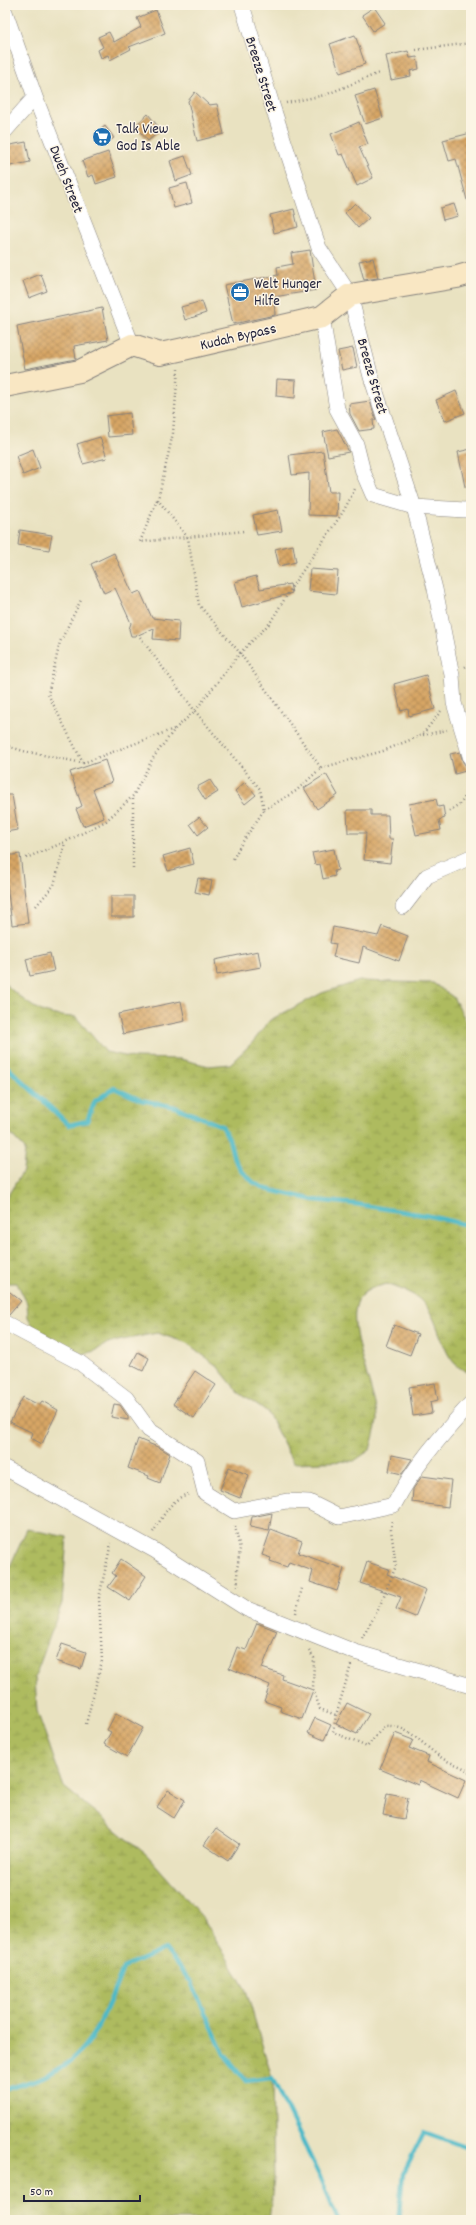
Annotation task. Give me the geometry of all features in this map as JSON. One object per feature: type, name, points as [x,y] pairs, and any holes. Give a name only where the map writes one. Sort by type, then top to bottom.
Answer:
[{"type":"street","name":"Breeze Street","points":[[242,5],[272,105],[319,248],[350,295],[371,377],[414,507],[452,675],[454,703],[471,759]]},
{"type":"street","name":"Dweh Street","points":[[5,12],[35,97],[132,345]]},
{"type":"street","points":[[5,130],[35,97]]},
{"type":"street","name":"Kudah Bypass","points":[[132,345],[160,354],[179,350],[322,317],[350,295],[456,277],[471,273]]},
{"type":"street","points":[[322,317],[337,409],[356,444],[363,472],[372,495],[414,507],[465,510],[471,509]]},
{"type":"street","points":[[5,386],[80,371],[132,345]]},
{"type":"street","points":[[403,907],[427,876],[471,857]]},
{"type":"street","points":[[5,1323],[79,1362],[126,1398],[149,1430],[197,1461],[205,1493],[234,1511],[287,1501],[309,1502],[339,1517],[394,1505],[409,1478],[442,1435],[471,1404]]},
{"type":"street","points":[[5,1468],[145,1544],[240,1605],[293,1628],[355,1652],[471,1686]]},
{"type":"path","points":[[416,50],[471,43]]},
{"type":"path","points":[[272,105],[325,95],[379,73]]},
{"type":"path","points":[[179,350],[174,433],[158,500],[140,542],[244,531]]},
{"type":"path","points":[[26,858],[65,842],[106,821],[133,796],[153,758],[175,729],[195,711],[240,653],[270,623],[293,585],[343,512],[363,472]]},
{"type":"path","points":[[158,500],[188,538],[199,605],[240,653],[321,768]]},
{"type":"path","points":[[81,600],[60,642],[48,694],[82,763]]},
{"type":"path","points":[[140,637],[195,711],[260,789],[264,810]]},
{"type":"path","points":[[422,735],[442,710]]},
{"type":"path","points":[[232,861],[264,810],[296,791],[321,768],[383,751],[422,735],[462,727]]},
{"type":"path","points":[[5,745],[23,751],[82,763],[175,729]]},
{"type":"path","points":[[449,811],[461,804],[471,787]]},
{"type":"path","points":[[133,796],[133,868]]},
{"type":"path","points":[[36,906],[54,886],[65,842]]},
{"type":"path","points":[[145,1544],[170,1506],[183,1495],[205,1493]]},
{"type":"path","points":[[234,1511],[240,1549],[237,1570],[240,1605]]},
{"type":"path","points":[[86,1724],[102,1661],[99,1598],[114,1526]]},
{"type":"path","points":[[302,1588],[293,1628],[314,1658],[314,1689],[320,1709],[336,1715]]},
{"type":"green space","points":[[359,981],[433,983],[453,997],[471,1030],[471,1373],[460,1368],[452,1360],[446,1351],[433,1317],[427,1307],[418,1298],[387,1284],[367,1291],[358,1301],[355,1315],[356,1332],[360,1351],[376,1407],[377,1420],[370,1450],[354,1461],[293,1463],[268,1413],[238,1392],[217,1366],[187,1343],[157,1333],[108,1343],[95,1351],[82,1354],[34,1328],[28,1317],[27,1303],[17,1283],[5,1283],[5,1200],[23,1171],[25,1149],[5,1128],[5,984],[22,999],[37,1009],[54,1015],[76,1017],[106,1052],[134,1058],[180,1059],[209,1066],[230,1064],[252,1043],[270,1020],[322,993]]},
{"type":"green space","points":[[27,1529],[67,1537],[62,1603],[35,1677],[37,1711],[64,1787],[147,1855],[203,1918],[246,1990],[272,2078],[274,2178],[269,2220],[5,2220],[5,1577]]},
{"type":"building","points":[[374,7],[385,23],[373,31],[362,15]]},
{"type":"building","points":[[156,10],[165,33],[129,47],[131,49],[110,60],[108,55],[101,58],[98,50],[103,47],[98,37],[109,32],[114,42],[141,27],[137,18]]},
{"type":"building","points":[[355,35],[365,64],[340,73],[330,44]]},
{"type":"building","points":[[408,51],[410,58],[417,57],[419,69],[410,71],[411,76],[391,80],[386,56]]},
{"type":"building","points":[[374,90],[383,118],[365,124],[355,96]]},
{"type":"building","points":[[195,92],[209,105],[217,104],[224,134],[197,141],[188,101]]},
{"type":"building","points":[[148,114],[161,130],[148,141],[135,126]]},
{"type":"building","points":[[359,122],[368,144],[359,147],[373,178],[357,186],[343,154],[339,155],[331,134]]},
{"type":"building","points":[[105,126],[114,138],[103,146],[94,135]]},
{"type":"building","points":[[471,133],[471,200],[467,200],[456,159],[449,161],[443,140]]},
{"type":"building","points":[[26,142],[30,162],[5,167],[5,146]]},
{"type":"building","points":[[108,152],[117,177],[96,184],[93,175],[88,177],[82,161]]},
{"type":"building","points":[[185,156],[192,175],[176,181],[170,161]]},
{"type":"building","points":[[187,183],[192,203],[174,208],[169,188]]},
{"type":"building","points":[[355,203],[369,218],[358,228],[345,213]]},
{"type":"building","points":[[454,204],[458,216],[443,220],[440,208]]},
{"type":"building","points":[[294,209],[298,227],[274,233],[270,215]]},
{"type":"building","points":[[310,250],[316,290],[274,297],[275,315],[233,324],[224,285],[278,275],[277,267],[293,264],[291,253]]},
{"type":"building","points":[[373,258],[378,278],[364,280],[359,261]]},
{"type":"building","points":[[41,274],[47,291],[29,298],[23,281]]},
{"type":"building","points":[[202,301],[206,313],[185,320],[181,307]]},
{"type":"building","points":[[102,308],[108,340],[74,346],[76,359],[25,369],[17,326]]},
{"type":"building","points":[[353,348],[357,367],[342,370],[338,351]]},
{"type":"building","points":[[277,379],[296,380],[295,398],[276,396]]},
{"type":"building","points":[[456,391],[465,413],[445,421],[436,400]]},
{"type":"building","points":[[370,401],[376,420],[373,420],[374,429],[359,431],[350,414],[349,404]]},
{"type":"building","points":[[130,413],[132,435],[108,437],[106,416]]},
{"type":"building","points":[[337,429],[349,452],[328,456],[323,432]]},
{"type":"building","points":[[100,437],[107,458],[83,464],[77,444]]},
{"type":"building","points":[[33,449],[40,468],[23,475],[16,456]]},
{"type":"building","points":[[471,449],[471,486],[465,487],[458,452]]},
{"type":"building","points":[[323,451],[329,492],[338,492],[337,516],[308,515],[309,473],[292,475],[289,455]]},
{"type":"building","points":[[278,510],[282,531],[257,535],[253,515]]},
{"type":"building","points":[[20,530],[52,535],[49,550],[18,545]]},
{"type":"building","points":[[293,545],[296,562],[279,566],[275,549]]},
{"type":"building","points":[[114,553],[133,594],[140,591],[152,618],[179,621],[178,641],[153,639],[154,628],[136,636],[131,636],[129,629],[131,623],[115,588],[104,593],[91,564]]},
{"type":"building","points":[[310,569],[338,571],[336,594],[308,591]]},
{"type":"building","points":[[256,576],[260,589],[290,584],[292,593],[242,607],[235,582]]},
{"type":"building","points":[[426,675],[435,709],[409,716],[408,709],[401,711],[394,684]]},
{"type":"building","points":[[460,752],[463,762],[469,770],[455,774],[450,754]]},
{"type":"building","points":[[105,760],[112,782],[93,789],[104,818],[83,826],[76,809],[82,806],[70,772]]},
{"type":"building","points":[[326,774],[338,795],[317,809],[304,788]]},
{"type":"building","points":[[210,780],[218,792],[205,800],[197,787]]},
{"type":"building","points":[[245,782],[256,795],[245,804],[235,791]]},
{"type":"building","points":[[5,795],[12,795],[18,830],[5,832]]},
{"type":"building","points":[[436,799],[438,807],[443,806],[445,818],[439,820],[441,830],[416,835],[409,804]]},
{"type":"building","points":[[347,810],[371,810],[371,815],[388,815],[389,839],[393,839],[390,863],[364,860],[366,833],[348,833]]},
{"type":"building","points":[[199,817],[208,827],[198,835],[190,824]]},
{"type":"building","points":[[190,848],[194,864],[168,871],[163,856]]},
{"type":"building","points":[[334,849],[338,870],[334,871],[335,876],[323,879],[320,864],[315,865],[312,853]]},
{"type":"building","points":[[20,854],[28,923],[12,925],[7,884],[5,884],[5,856]]},
{"type":"building","points":[[198,878],[212,881],[209,895],[195,892]]},
{"type":"building","points":[[111,896],[134,896],[134,917],[111,917]]},
{"type":"building","points":[[382,926],[408,936],[399,961],[363,947],[359,963],[333,957],[336,944],[330,943],[333,927],[378,936]]},
{"type":"building","points":[[258,951],[261,967],[217,975],[215,960]]},
{"type":"building","points":[[50,953],[54,971],[30,976],[26,959]]},
{"type":"building","points":[[181,1001],[185,1021],[123,1034],[118,1014]]},
{"type":"building","points":[[5,1288],[21,1301],[9,1315],[5,1314]]},
{"type":"building","points":[[394,1325],[418,1334],[410,1355],[386,1346]]},
{"type":"building","points":[[138,1352],[149,1358],[143,1371],[131,1365]]},
{"type":"building","points":[[195,1371],[216,1385],[194,1418],[173,1404]]},
{"type":"building","points":[[435,1383],[438,1400],[430,1402],[432,1413],[413,1416],[409,1387]]},
{"type":"building","points":[[23,1397],[39,1405],[42,1401],[58,1410],[42,1444],[31,1438],[33,1433],[10,1422]]},
{"type":"building","points":[[114,1404],[120,1405],[128,1417],[128,1420],[111,1417]]},
{"type":"building","points":[[138,1439],[170,1454],[160,1483],[148,1478],[149,1476],[128,1468]]},
{"type":"building","points":[[392,1455],[412,1459],[402,1474],[389,1471]]},
{"type":"building","points":[[229,1467],[249,1475],[240,1498],[220,1490]]},
{"type":"building","points":[[422,1476],[451,1480],[448,1507],[412,1502],[413,1489]]},
{"type":"building","points":[[272,1513],[269,1531],[250,1527],[252,1517]]},
{"type":"building","points":[[271,1529],[302,1541],[298,1553],[344,1569],[337,1591],[310,1582],[313,1571],[289,1562],[287,1567],[270,1561],[271,1558],[262,1555]]},
{"type":"building","points":[[121,1559],[146,1576],[130,1601],[108,1587],[116,1576],[112,1573]]},
{"type":"building","points":[[367,1562],[389,1569],[387,1574],[426,1590],[415,1617],[396,1609],[401,1597],[360,1583]]},
{"type":"building","points":[[257,1623],[277,1631],[262,1668],[283,1675],[282,1679],[313,1690],[302,1719],[280,1711],[281,1707],[264,1701],[270,1685],[229,1668],[237,1647],[246,1650]]},
{"type":"building","points":[[62,1644],[86,1652],[81,1669],[56,1661]]},
{"type":"building","points":[[347,1703],[369,1714],[357,1734],[336,1724]]},
{"type":"building","points":[[116,1713],[143,1728],[127,1757],[104,1744],[111,1732],[107,1730]]},
{"type":"building","points":[[315,1718],[331,1725],[324,1740],[308,1733]]},
{"type":"building","points":[[395,1733],[413,1740],[409,1748],[429,1756],[427,1762],[466,1780],[458,1798],[419,1780],[418,1785],[380,1769]]},
{"type":"building","points":[[168,1790],[185,1800],[174,1818],[157,1807]]},
{"type":"building","points":[[387,1794],[408,1798],[404,1819],[383,1815]]},
{"type":"building","points":[[216,1828],[239,1844],[228,1861],[204,1845]]},
{"type":"waterway","points":[[5,1065],[69,1125],[87,1121],[95,1101],[114,1088],[141,1100],[175,1107],[222,1126],[229,1139],[234,1159],[241,1170],[253,1182],[266,1189],[314,1200],[355,1204],[430,1216],[471,1226]]},
{"type":"waterway","points":[[5,2090],[48,2075],[68,2063],[79,2052],[98,2027],[123,1968],[165,1949],[191,1982],[224,2054],[246,2081],[272,2078],[320,2177],[338,2220]]},
{"type":"waterway","points":[[398,2220],[403,2174],[424,2132],[471,2149]]},
{"type":"place","name":"Talk View God Is Able","points":[[102,137]]},
{"type":"place","name":"Welt Hunger Hilfe","points":[[240,292]]}]
